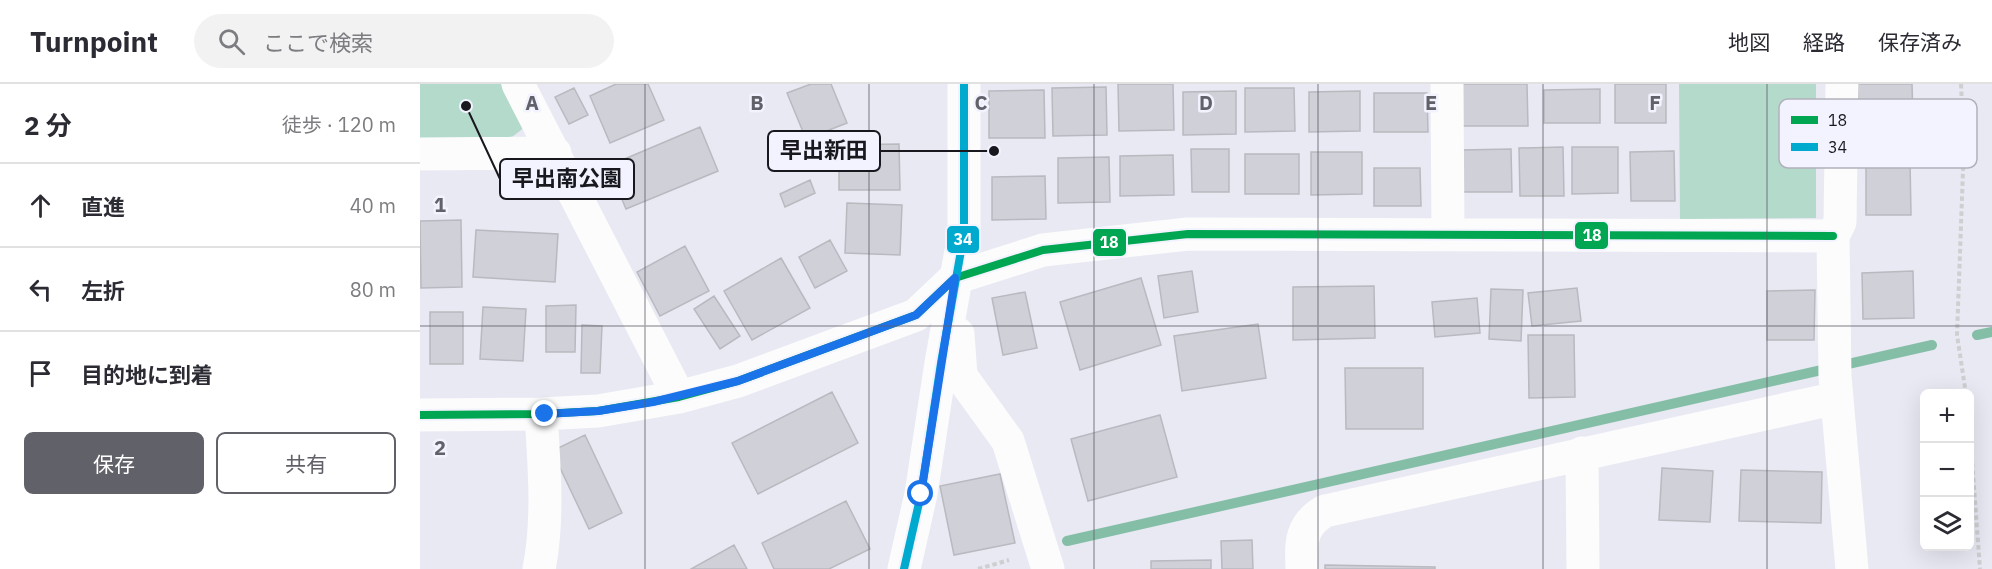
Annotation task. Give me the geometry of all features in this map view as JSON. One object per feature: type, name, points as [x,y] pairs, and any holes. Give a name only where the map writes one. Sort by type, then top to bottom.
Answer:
[{"type":"street","points":[[518,84],[679,397]]},
{"type":"street","points":[[904,569],[921,494],[964,234],[964,84]]},
{"type":"street","points":[[1447,84],[1448,234]]},
{"type":"street","points":[[1842,84],[1842,99]]},
{"type":"street","points":[[420,154],[555,153]]},
{"type":"street","points":[[1841,168],[1840,222],[1833,236],[1836,376],[1852,569]]},
{"type":"street","points":[[420,415],[598,411],[679,397],[738,381],[916,315],[955,278],[1043,250],[1188,234],[1833,236]]},
{"type":"street","points":[[955,278],[961,376],[1008,441],[1048,569]]},
{"type":"street","points":[[1302,569],[1301,544],[1305,531],[1312,518],[1325,511],[1582,453],[1836,376]]},
{"type":"street","points":[[539,569],[544,502],[540,414]]},
{"type":"street","points":[[1582,453],[1583,569]]},
{"type":"path","points":[[1961,84],[1962,99]]},
{"type":"path","points":[[1963,168],[1957,335],[1965,389]]},
{"type":"path","points":[[1971,443],[1980,569]]},
{"type":"green space","points":[[420,84],[501,84],[525,127],[508,140],[420,141]]},
{"type":"green space","points":[[1679,84],[1816,84],[1816,99],[1779,99],[1779,168],[1816,168],[1816,218],[1680,219]]},
{"type":"building","points":[[616,84],[648,84],[664,120],[610,143],[590,96]]},
{"type":"building","points":[[811,84],[831,84],[847,123],[806,139],[787,93]]},
{"type":"building","points":[[1118,84],[1173,84],[1174,130],[1119,131]]},
{"type":"building","points":[[1462,84],[1527,84],[1528,126],[1462,126]]},
{"type":"building","points":[[1615,84],[1666,84],[1666,123],[1615,123]]},
{"type":"building","points":[[1858,84],[1912,84],[1912,99],[1858,99]]},
{"type":"building","points":[[1106,87],[1107,135],[1053,136],[1052,88]]},
{"type":"building","points":[[574,88],[588,115],[569,124],[555,97]]},
{"type":"building","points":[[1245,88],[1294,88],[1295,131],[1245,132]]},
{"type":"building","points":[[1600,89],[1600,123],[1544,123],[1544,90]]},
{"type":"building","points":[[1044,90],[1045,138],[989,138],[989,91]]},
{"type":"building","points":[[1236,91],[1236,134],[1183,135],[1183,92]]},
{"type":"building","points":[[1360,91],[1360,131],[1309,132],[1309,92]]},
{"type":"building","points":[[1374,93],[1427,93],[1428,132],[1374,132]]},
{"type":"building","points":[[700,127],[718,171],[626,209],[608,166]]},
{"type":"building","points":[[899,144],[900,190],[839,190],[839,145]]},
{"type":"building","points":[[1563,147],[1564,196],[1520,196],[1519,148]]},
{"type":"building","points":[[1572,147],[1618,147],[1618,193],[1572,194]]},
{"type":"building","points":[[1191,149],[1229,149],[1229,192],[1192,192]]},
{"type":"building","points":[[1511,149],[1512,192],[1463,192],[1462,150]]},
{"type":"building","points":[[1674,151],[1675,201],[1631,201],[1630,152]]},
{"type":"building","points":[[1311,152],[1362,152],[1362,194],[1311,195]]},
{"type":"building","points":[[1245,154],[1299,154],[1299,194],[1245,194]]},
{"type":"building","points":[[1173,155],[1174,195],[1120,196],[1120,156]]},
{"type":"building","points":[[1109,157],[1110,202],[1058,203],[1058,158]]},
{"type":"building","points":[[1374,168],[1420,168],[1421,206],[1374,206]]},
{"type":"building","points":[[1866,168],[1910,168],[1911,215],[1866,215]]},
{"type":"building","points":[[1045,176],[1046,219],[992,220],[992,177]]},
{"type":"building","points":[[810,180],[815,193],[785,207],[780,194]]},
{"type":"building","points":[[847,203],[902,205],[900,255],[845,253]]},
{"type":"building","points":[[461,220],[462,287],[421,288],[420,221]]},
{"type":"building","points":[[476,230],[558,234],[555,282],[473,277]]},
{"type":"building","points":[[830,240],[847,271],[815,288],[799,257]]},
{"type":"building","points":[[685,246],[709,291],[660,316],[637,272]]},
{"type":"building","points":[[781,258],[810,308],[752,340],[724,291]]},
{"type":"building","points":[[1192,271],[1198,312],[1164,318],[1158,276]]},
{"type":"building","points":[[1913,271],[1914,318],[1863,319],[1862,273]]},
{"type":"building","points":[[1141,278],[1161,345],[1080,370],[1060,302]]},
{"type":"building","points":[[1374,286],[1375,338],[1293,340],[1293,287]]},
{"type":"building","points":[[1577,288],[1581,321],[1532,326],[1528,293]]},
{"type":"building","points":[[1491,289],[1523,290],[1521,341],[1489,339]]},
{"type":"building","points":[[1815,290],[1814,340],[1767,340],[1767,291]]},
{"type":"building","points":[[1025,292],[1037,348],[1003,355],[992,298]]},
{"type":"building","points":[[714,296],[740,336],[720,349],[694,309]]},
{"type":"building","points":[[1477,298],[1480,333],[1435,337],[1432,302]]},
{"type":"building","points":[[576,305],[575,352],[546,352],[546,306]]},
{"type":"building","points":[[483,307],[526,309],[523,361],[480,359]]},
{"type":"building","points":[[430,312],[463,312],[463,364],[430,364]]},
{"type":"building","points":[[1258,324],[1266,378],[1182,391],[1174,336]]},
{"type":"building","points":[[582,325],[602,326],[600,373],[581,373]]},
{"type":"building","points":[[1528,335],[1574,335],[1575,397],[1529,398]]},
{"type":"building","points":[[1345,368],[1423,368],[1423,429],[1346,429]]},
{"type":"building","points":[[832,392],[858,443],[758,494],[732,443]]},
{"type":"building","points":[[1160,415],[1177,477],[1088,501],[1071,439]]},
{"type":"building","points":[[585,435],[622,513],[589,529],[552,451]]},
{"type":"building","points":[[1662,468],[1713,471],[1710,522],[1659,520]]},
{"type":"building","points":[[1741,470],[1822,472],[1821,523],[1739,521]]},
{"type":"building","points":[[1000,474],[1015,543],[954,555],[940,486]]},
{"type":"building","points":[[846,501],[870,549],[829,569],[774,569],[762,543]]},
{"type":"building","points":[[1252,540],[1253,569],[1222,569],[1221,541]]},
{"type":"building","points":[[734,545],[747,569],[691,569]]},
{"type":"building","points":[[1211,560],[1211,569],[1151,569],[1151,561]]},
{"type":"building","points":[[1325,565],[1435,567],[1435,569],[1325,569]]},
{"type":"waterway","points":[[1977,335],[1992,332]]},
{"type":"waterway","points":[[1067,541],[1932,345]]},
{"type":"transit line","name":"34","points":[[904,569],[921,494],[964,234],[964,84]]},
{"type":"transit line","name":"18","points":[[420,415],[598,411],[679,397],[738,381],[916,315],[955,278],[1043,250],[1188,234],[1833,236]]},
{"type":"place","name":"早出南公園","points":[[466,106]]},
{"type":"place","name":"早出新田","points":[[994,151]]},
{"type":"route","points":[[545,414],[598,411],[653,402],[738,381],[916,315],[955,278],[921,494]]}]
